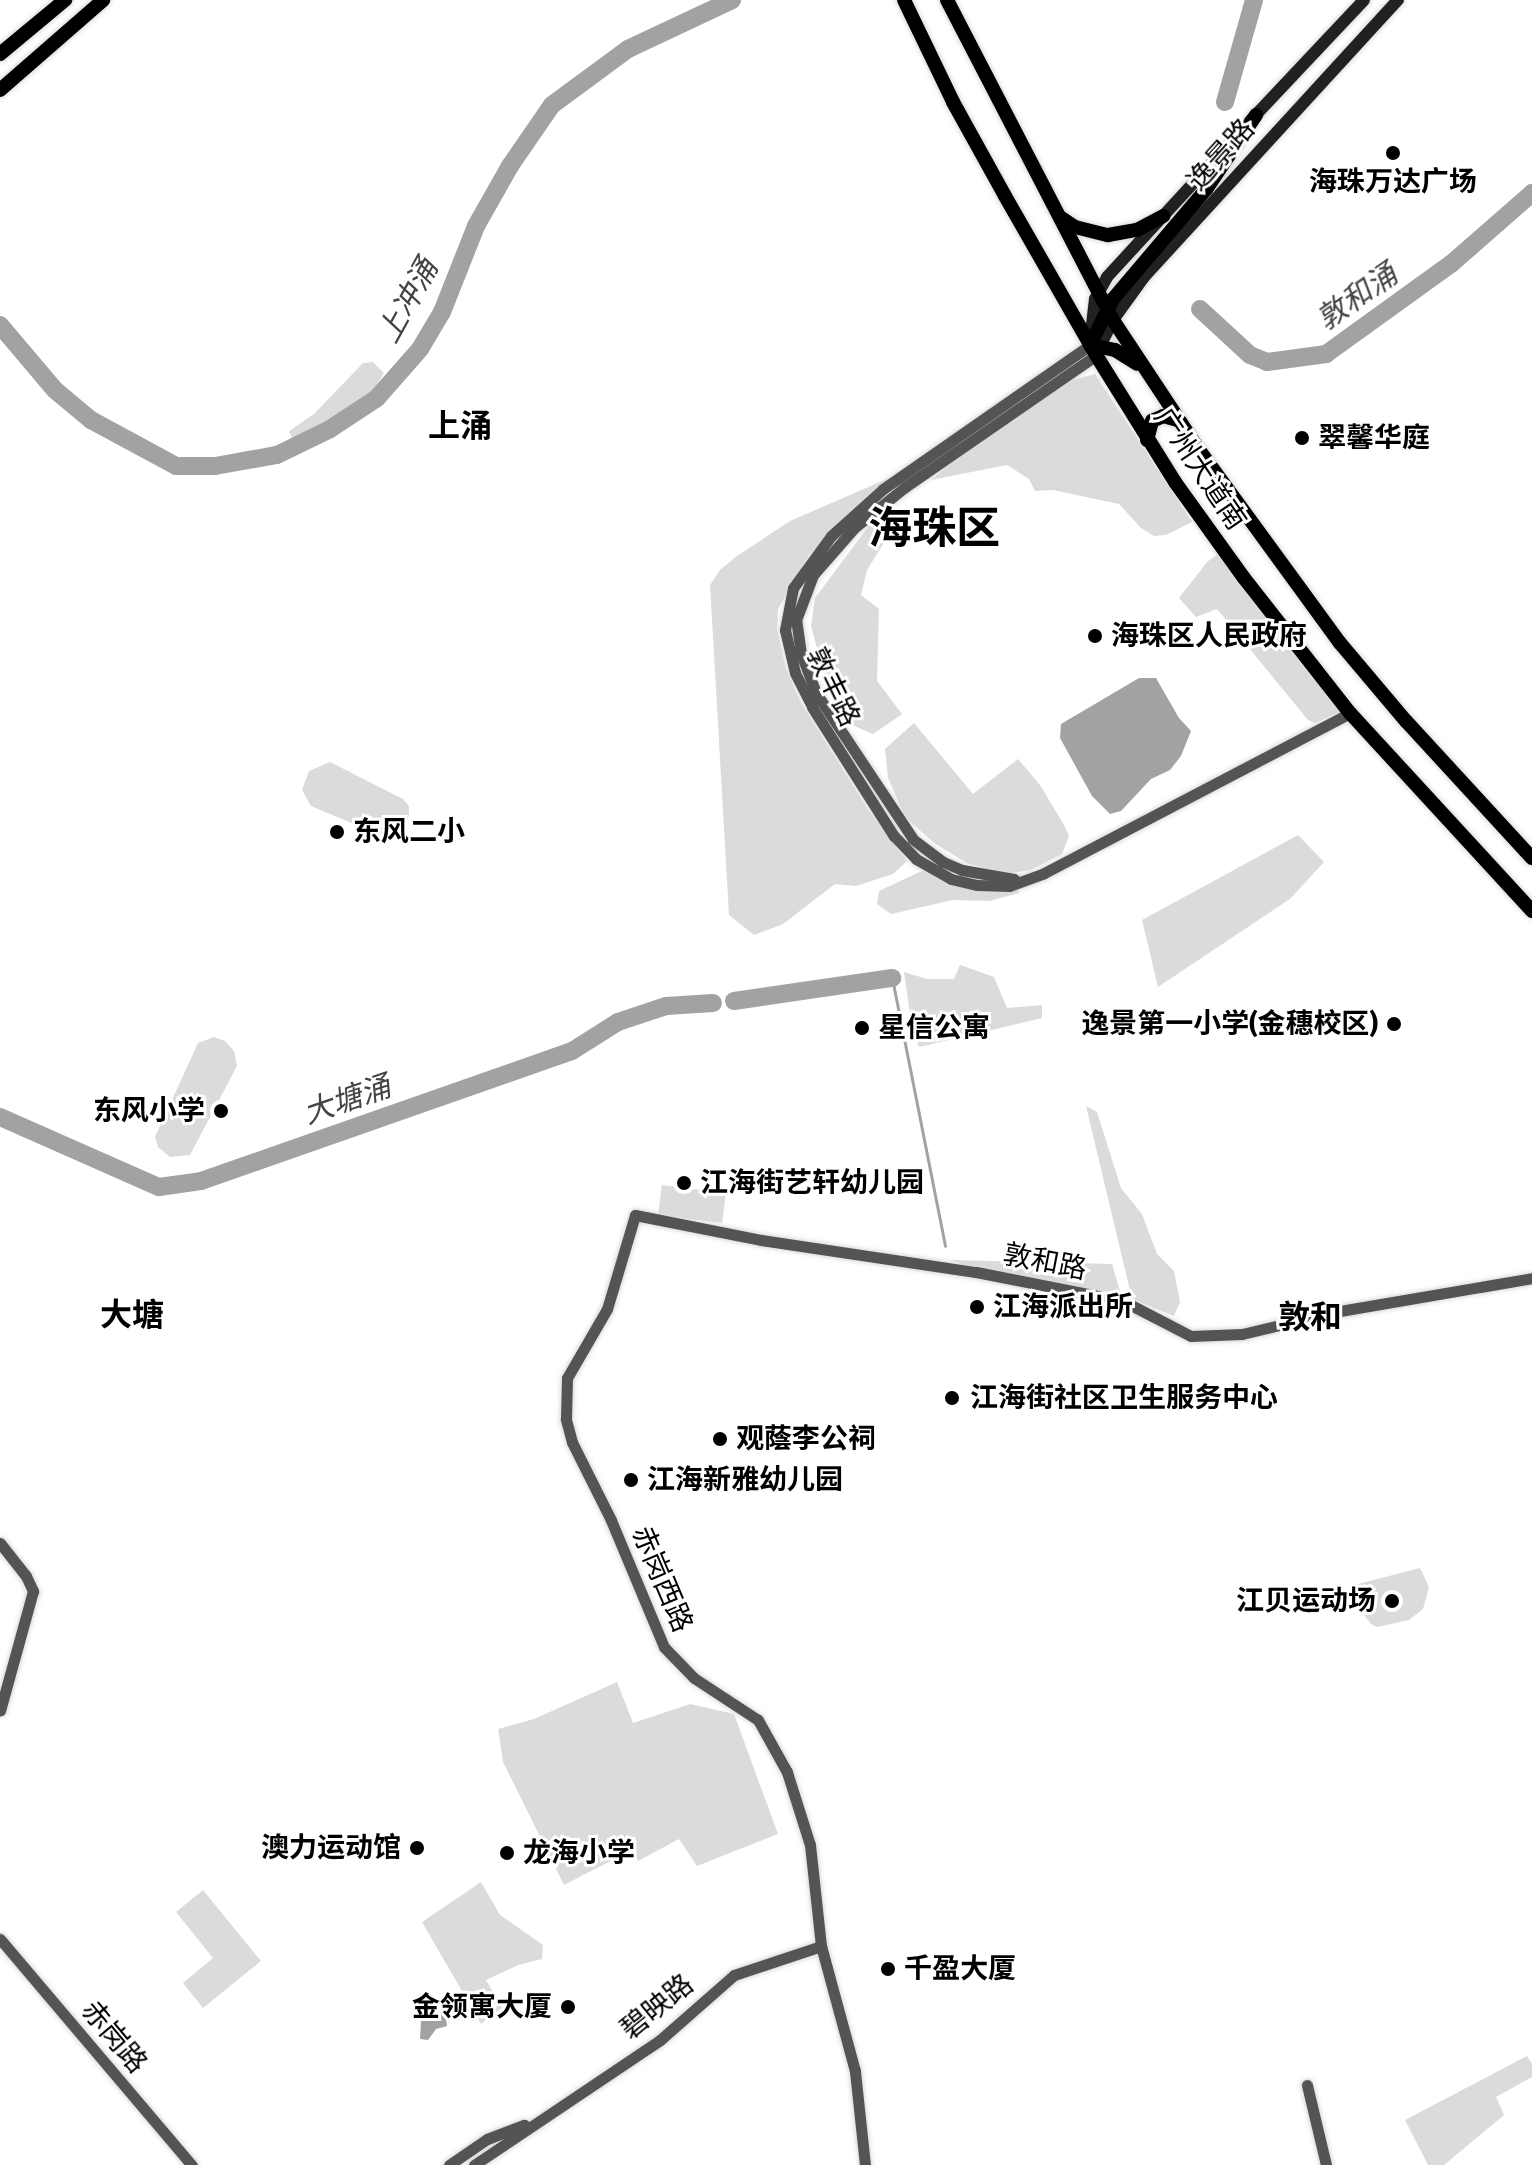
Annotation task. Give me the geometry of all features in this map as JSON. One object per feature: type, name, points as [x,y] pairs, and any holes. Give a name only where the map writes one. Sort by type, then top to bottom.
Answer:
[{"type":"highway","points":[[0,54],[65,0]]},
{"type":"highway","points":[[0,90],[103,0]]},
{"type":"highway","name":"广州大道南","points":[[904,0],[966,126],[1147,440],[1244,578],[1350,713],[1532,911]]},
{"type":"highway","name":"广州大道南","points":[[947,0],[1098,292],[1103,317],[1144,369],[1238,507],[1340,643],[1406,721],[1532,858]]},
{"type":"highway","points":[[1144,369],[1122,353],[1095,349],[1103,317],[1219,171],[1256,115]]},
{"type":"highway","points":[[1057,215],[1075,227],[1108,235],[1137,230],[1163,216]]},
{"type":"highway","points":[[1069,307],[1103,317]]},
{"type":"highway","points":[[1147,440],[1152,421],[1163,416],[1178,420]]},
{"type":"main road","name":"逸景路","points":[[1098,292],[1107,277],[1364,0]]},
{"type":"main road","name":"逸景路","points":[[1103,317],[1398,0]]},
{"type":"street","name":"敦丰路","points":[[1095,349],[859,509],[804,568],[793,588],[785,620],[790,659],[812,707],[905,849],[951,879],[996,886],[1027,880],[1350,713]]},
{"type":"street","name":"敦和路","points":[[635,1215],[761,1240],[976,1272],[1098,1296],[1127,1303],[1191,1336],[1242,1334],[1334,1312],[1532,1278]]},
{"type":"street","name":"赤岗西路","points":[[635,1215],[607,1309],[574,1360],[567,1378],[566,1419],[572,1442],[611,1520],[664,1647],[694,1678],[758,1720],[776,1746],[810,1845],[821,1946],[855,2071],[865,2165]]},
{"type":"street","points":[[0,1543],[26,1576],[33,1591],[0,1711]]},
{"type":"street","name":"赤岗路","points":[[0,1939],[192,2165]]},
{"type":"street","name":"碧映路","points":[[474,2165],[532,2123],[660,2040],[734,1975],[821,1946]]},
{"type":"street","points":[[1307,2085],[1326,2165]]},
{"type":"street","name":"碧映路","points":[[449,2165],[487,2139],[532,2123]]},
{"type":"shaded area","points":[[373,362],[384,373],[373,391],[321,428],[293,442],[289,431],[314,414],[363,363]]},
{"type":"shaded area","points":[[1095,374],[1192,522],[1166,535],[1154,536],[1141,528],[1119,504],[1053,490],[1035,491],[1029,479],[1007,465],[931,480],[960,456],[1072,380]]},
{"type":"shaded area","points":[[903,472],[879,489],[809,555],[778,609],[777,629],[786,669],[801,703],[869,811],[907,861],[893,874],[856,886],[835,884],[783,924],[754,935],[729,915],[710,585],[720,570],[737,556],[790,521]]},
{"type":"shaded area","points":[[880,511],[897,522],[867,570],[861,595],[879,609],[877,681],[902,714],[873,734],[850,724],[824,674],[811,626],[815,598]]},
{"type":"shaded area","points":[[1219,553],[1342,711],[1315,723],[1308,720],[1217,609],[1196,617],[1179,598],[1207,562]]},
{"type":"shaded area","points":[[1139,678],[1156,678],[1179,718],[1191,731],[1181,756],[1170,770],[1151,779],[1121,811],[1110,814],[1092,796],[1060,738],[1061,724]]},
{"type":"shaded area","points":[[914,723],[973,794],[1018,759],[1040,785],[1064,825],[1069,836],[1062,854],[1031,870],[1004,874],[967,863],[934,843],[905,817],[888,778],[885,749]]},
{"type":"shaded area","points":[[330,762],[403,799],[409,806],[409,815],[402,832],[387,838],[311,806],[302,790],[309,771]]},
{"type":"shaded area","points":[[1298,835],[1324,862],[1290,899],[1158,987],[1142,920]]},
{"type":"shaded area","points":[[926,869],[937,878],[971,889],[1017,887],[1019,893],[989,901],[953,900],[891,914],[877,904],[879,891]]},
{"type":"shaded area","points":[[960,965],[994,977],[1007,1008],[1042,1005],[1042,1018],[919,1047],[912,1028],[904,972],[927,979],[954,979]]},
{"type":"shaded area","points":[[214,1037],[225,1041],[234,1051],[237,1066],[190,1155],[170,1157],[158,1147],[155,1137],[198,1043]]},
{"type":"shaded area","points":[[1086,1106],[1097,1112],[1121,1188],[1142,1214],[1157,1254],[1174,1271],[1180,1302],[1174,1316],[1132,1299]]},
{"type":"shaded area","points":[[662,1185],[726,1193],[722,1223],[658,1215]]},
{"type":"shaded area","points":[[951,1260],[1112,1264],[1120,1291],[1116,1296],[974,1269]]},
{"type":"shaded area","name":"江贝运动场","points":[[1420,1568],[1429,1587],[1423,1609],[1409,1620],[1377,1627],[1371,1624],[1361,1611],[1354,1585]]},
{"type":"shaded area","points":[[617,1682],[633,1723],[690,1704],[734,1714],[778,1834],[697,1866],[679,1839],[638,1861],[632,1850],[564,1885],[503,1762],[498,1729],[534,1719]]},
{"type":"shaded area","points":[[481,1882],[500,1915],[543,1945],[542,1959],[518,1965],[486,1980],[502,2008],[481,2024],[422,1922]]},
{"type":"shaded area","points":[[203,1890],[261,1961],[203,2008],[183,1983],[213,1958],[176,1912]]},
{"type":"shaded area","points":[[430,1996],[435,2008],[446,2017],[447,2026],[436,2029],[428,2040],[420,2039],[421,2021],[414,2004],[416,1997]]},
{"type":"shaded area","points":[[1527,2056],[1532,2064],[1532,2077],[1496,2097],[1504,2115],[1444,2165],[1428,2165],[1405,2120]]},
{"type":"waterway","name":"上冲涌","points":[[0,325],[55,390],[91,420],[176,466],[215,466],[277,455],[330,429],[377,398],[420,349],[442,312],[476,226],[510,166],[552,105],[628,49],[732,0]]},
{"type":"waterway","name":"敦和涌","points":[[1225,102],[1254,0]]},
{"type":"waterway","name":"敦和涌","points":[[1200,309],[1250,355],[1267,362],[1326,354],[1451,264],[1532,193]]},
{"type":"waterway","points":[[892,978],[945,1246]]},
{"type":"waterway","name":"大塘涌","points":[[734,1001],[892,978]]},
{"type":"waterway","name":"大塘涌","points":[[0,1117],[159,1187],[201,1181],[572,1051],[618,1022],[666,1006],[713,1003]]},
{"type":"place","name":"海珠万达广场","points":[[1393,153]]},
{"type":"place","name":"翠馨华庭","points":[[1302,438]]},
{"type":"place","name":"海珠区人民政府","points":[[1095,636]]},
{"type":"place","name":"东风二小","points":[[337,832]]},
{"type":"place","name":"逸景第一小学(金穗校区)","points":[[1394,1024]]},
{"type":"place","name":"星信公寓","points":[[862,1028]]},
{"type":"place","name":"东风小学","points":[[221,1111]]},
{"type":"place","name":"江海街艺轩幼儿园","points":[[684,1183]]},
{"type":"place","name":"江海派出所","points":[[977,1307]]},
{"type":"place","name":"江海街社区卫生服务中心","points":[[952,1398]]},
{"type":"place","name":"观蔭李公祠","points":[[720,1439]]},
{"type":"place","name":"江海新雅幼儿园","points":[[631,1480]]},
{"type":"place","name":"江贝运动场","points":[[1392,1601]]},
{"type":"place","name":"澳力运动馆","points":[[417,1848]]},
{"type":"place","name":"龙海小学","points":[[507,1853]]},
{"type":"place","name":"千盈大厦","points":[[888,1969]]},
{"type":"place","name":"金领寓大厦","points":[[568,2007]]},
{"type":"district","name":"上涌","points":[[460,426]]},
{"type":"district","name":"海珠区","points":[[934,529]]},
{"type":"district","name":"大塘","points":[[132,1315]]},
{"type":"district","name":"敦和","points":[[1310,1317]]}]
